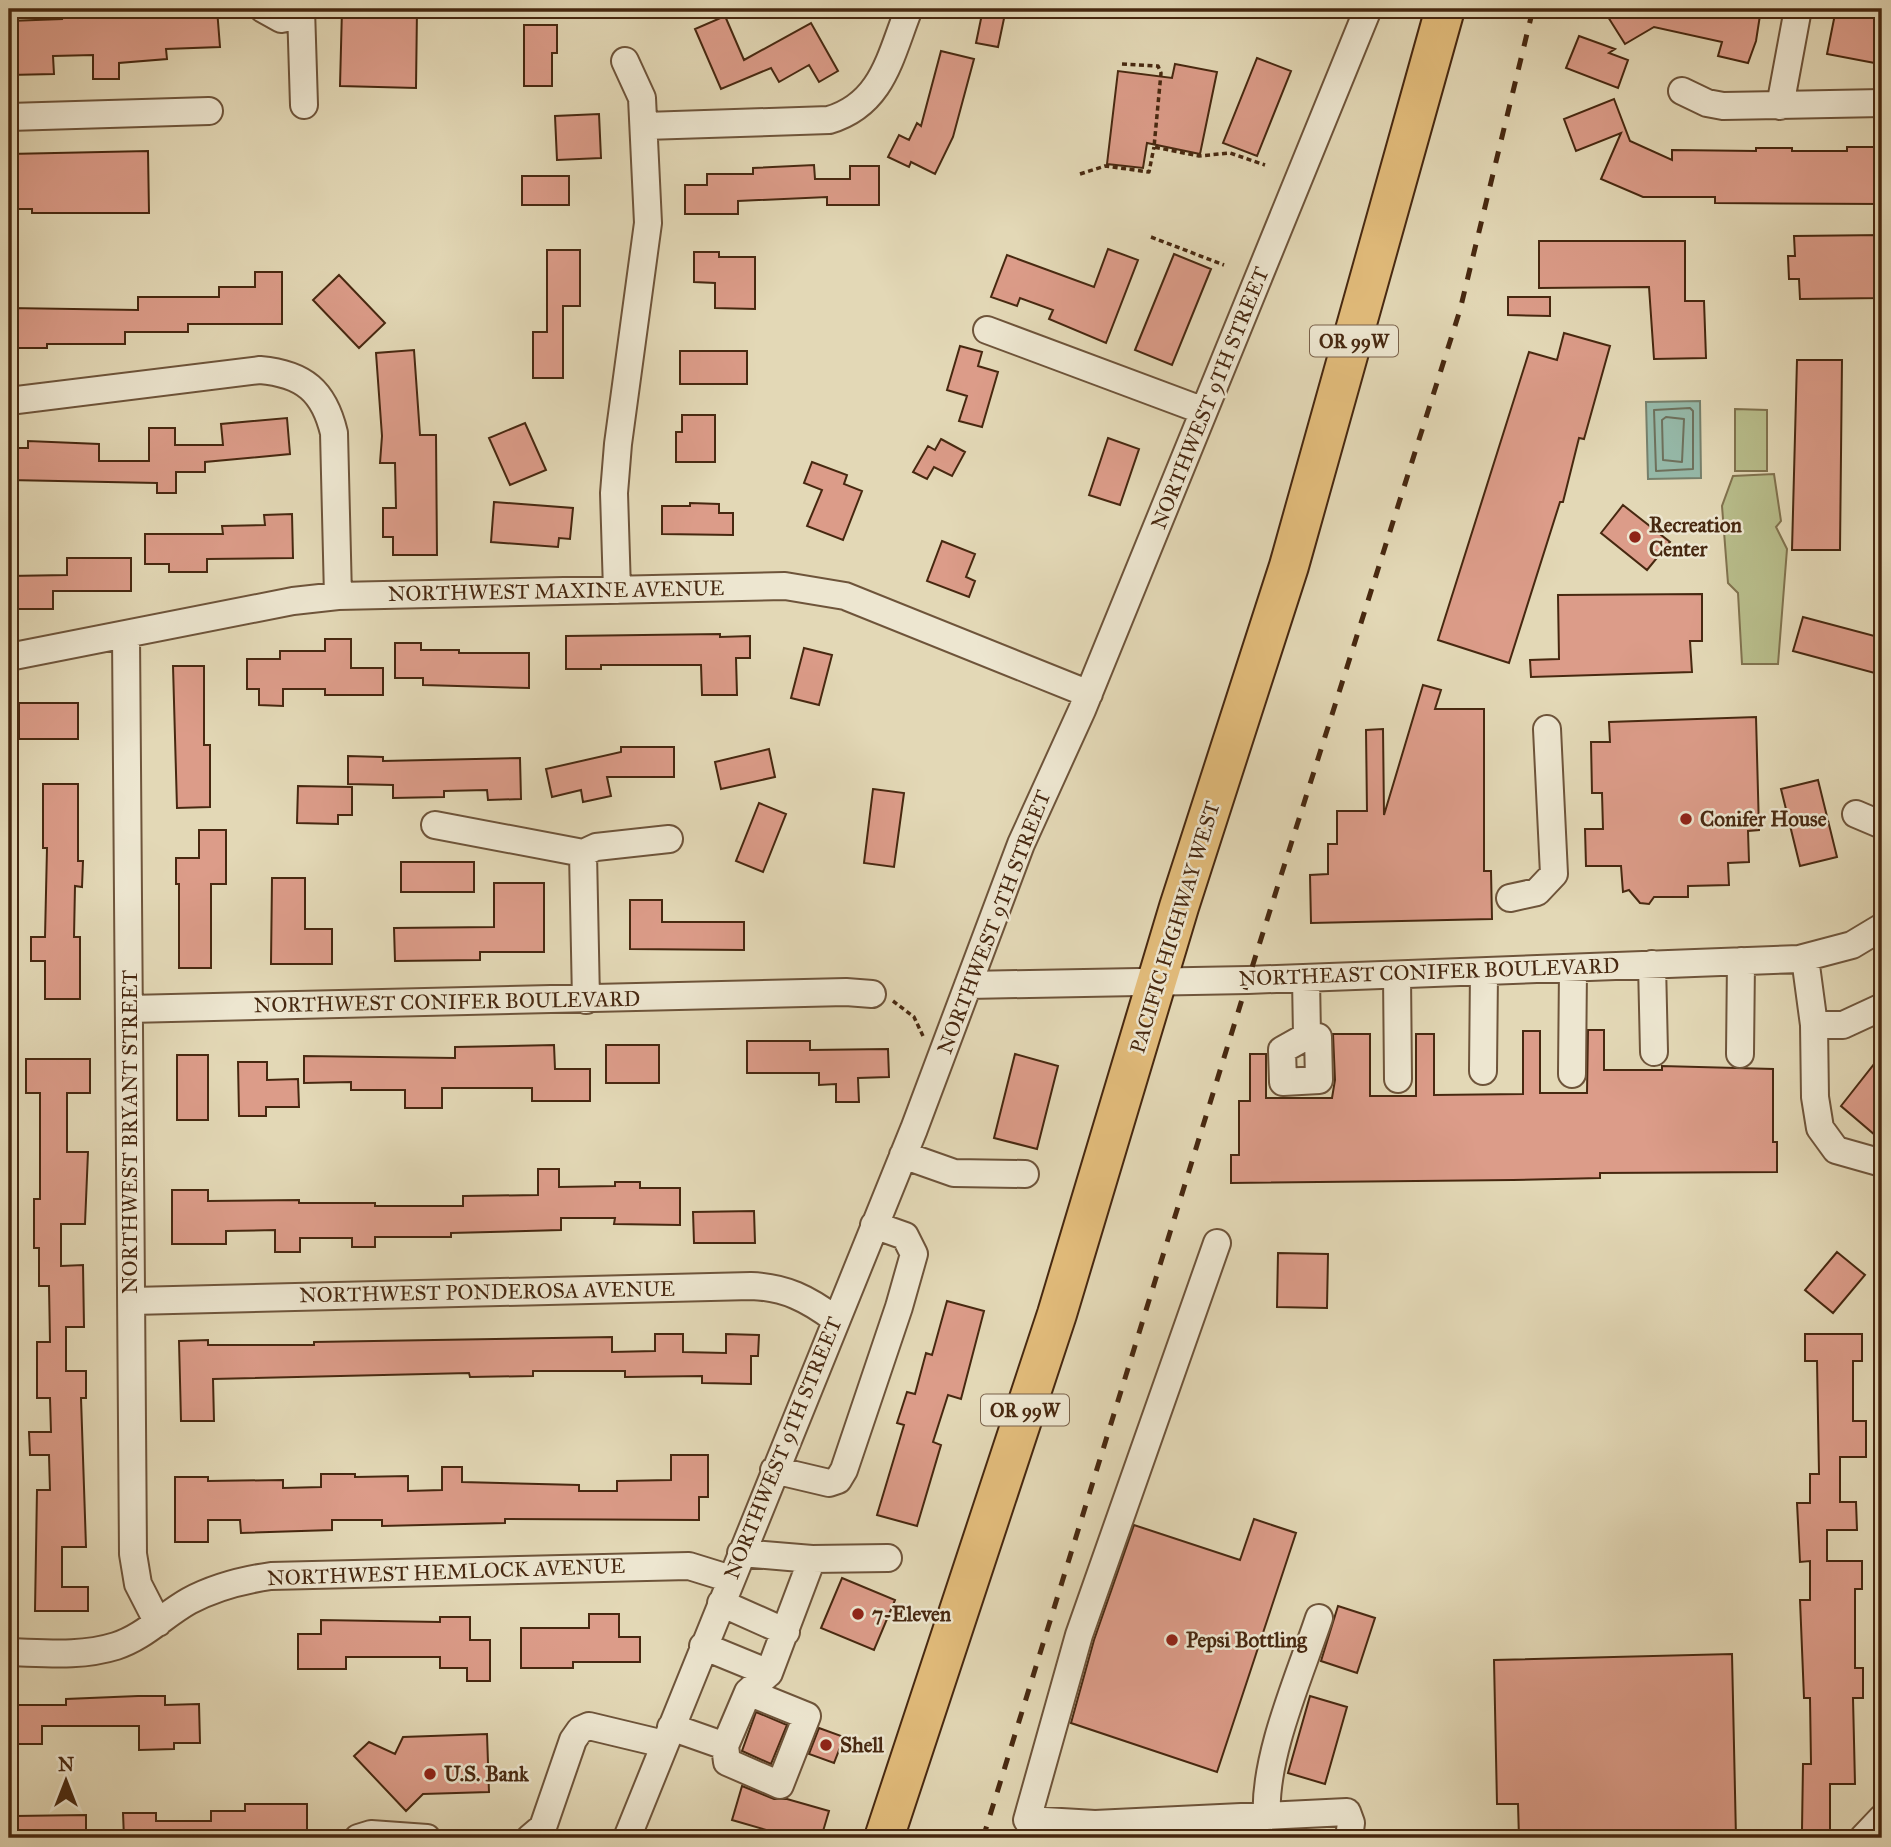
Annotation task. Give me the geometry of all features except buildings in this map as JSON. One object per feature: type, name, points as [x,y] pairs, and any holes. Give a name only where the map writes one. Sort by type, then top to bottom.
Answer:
[{"type":"highway","name":"PACIFIC HIGHWAY WEST","points":[[884,1838],[1057,1314],[1160,979],[1179,907],[1289,566],[1445,9]]},
{"type":"street","points":[[263,9],[281,19],[301,12],[304,105]]},
{"type":"street","points":[[645,126],[829,120],[849,114],[874,91],[909,9]]},
{"type":"street","name":"NORTHWEST 9TH STREET","points":[[627,1838],[903,1155],[1021,844],[1089,694],[1368,9]]},
{"type":"street","points":[[1780,106],[1798,9]]},
{"type":"street","points":[[617,590],[614,493],[618,444],[648,233],[642,99],[625,61]]},
{"type":"street","points":[[1682,91],[1707,103],[1723,106],[1882,103]]},
{"type":"street","points":[[9,117],[209,111]]},
{"type":"street","points":[[987,330],[1204,411]]},
{"type":"street","points":[[9,401],[260,370],[281,372],[301,380],[318,394],[329,412],[334,433],[338,596]]},
{"type":"street","name":"NORTHWEST MAXINE AVENUE","points":[[9,657],[293,601],[338,596],[810,588],[845,596],[1089,694]]},
{"type":"street","name":"NORTHWEST BRYANT STREET","points":[[127,635],[133,1554],[138,1584],[158,1623]]},
{"type":"street","points":[[1510,898],[1537,892],[1553,874],[1547,729]]},
{"type":"street","points":[[1856,814],[1882,825]]},
{"type":"street","points":[[435,825],[583,853],[596,847],[669,839]]},
{"type":"street","points":[[583,853],[586,1000]]},
{"type":"street","name":"NORTHEAST CONIFER BOULEVARD","points":[[968,985],[1306,978],[1805,958],[1852,945],[1882,927]]},
{"type":"street","points":[[1805,958],[1814,1026],[1817,1064],[1815,1097],[1820,1128],[1836,1150],[1882,1163]]},
{"type":"street","points":[[1740,1054],[1741,961]]},
{"type":"street","points":[[1652,964],[1654,1052]]},
{"type":"street","points":[[1572,1074],[1573,969]]},
{"type":"street","points":[[1483,1071],[1484,972]]},
{"type":"street","points":[[1397,975],[1398,1079]]},
{"type":"street","points":[[1306,978],[1307,1037]]},
{"type":"street","name":"NORTHWEST CONIFER BOULEVARD","points":[[130,1009],[872,994]]},
{"type":"street","points":[[1814,1026],[1843,1025],[1882,1007]]},
{"type":"street","points":[[903,1155],[954,1173],[1025,1174]]},
{"type":"street","points":[[774,1470],[829,1483],[838,1480],[844,1470],[900,1307],[914,1254],[905,1236],[874,1225]]},
{"type":"street","points":[[1217,1243],[1079,1635],[1027,1819],[1095,1824],[1267,1817],[1348,1825]]},
{"type":"street","name":"NORTHWEST PONDEROSA AVENUE","points":[[132,1301],[751,1286],[786,1290],[810,1301],[835,1319]]},
{"type":"street","points":[[741,1553],[812,1559],[888,1558]]},
{"type":"street","points":[[748,1692],[807,1716],[780,1785],[727,1762],[725,1746],[748,1692],[769,1673],[812,1559]]},
{"type":"street","name":"NORTHWEST HEMLOCK AVENUE","points":[[9,1652],[81,1654],[116,1646],[189,1602],[221,1587],[271,1576],[689,1566],[786,1632]]},
{"type":"street","points":[[1267,1817],[1266,1798],[1276,1751],[1319,1618]]},
{"type":"street","points":[[703,1646],[769,1673]]},
{"type":"street","points":[[530,1838],[544,1827],[573,1740],[580,1730],[589,1726],[725,1746]]},
{"type":"street","points":[[1863,1838],[1882,1818]]},
{"type":"street","points":[[358,1838],[371,1834],[427,1838]]},
{"type":"path","points":[[1080,174],[1105,166],[1149,173],[1161,74],[1158,66],[1152,64],[1122,64]]},
{"type":"path","points":[[1154,147],[1199,156],[1230,153],[1265,165]]},
{"type":"path","points":[[1151,237],[1224,265]]},
{"type":"path","points":[[872,994],[893,1001],[914,1017],[923,1037],[943,1053]]},
{"type":"green space","points":[[1735,409],[1767,410],[1767,471],[1735,471]]},
{"type":"green space","points":[[1774,474],[1781,521],[1776,527],[1787,549],[1778,664],[1742,664],[1738,593],[1728,583],[1722,506],[1733,476]]},
{"type":"water","points":[[1700,401],[1701,478],[1648,479],[1646,402]]},
{"type":"railway","points":[[983,1838],[1248,980],[1460,310],[1533,9]]},
{"type":"place","name":"Recreation Center","points":[[1635,537]]},
{"type":"place","name":"Conifer House","points":[[1686,819]]},
{"type":"place","name":"7-Eleven","points":[[858,1614]]},
{"type":"place","name":"Pepsi Bottling","points":[[1172,1640]]},
{"type":"place","name":"Shell","points":[[826,1745]]},
{"type":"place","name":"U.S. Bank","points":[[430,1774]]}]
